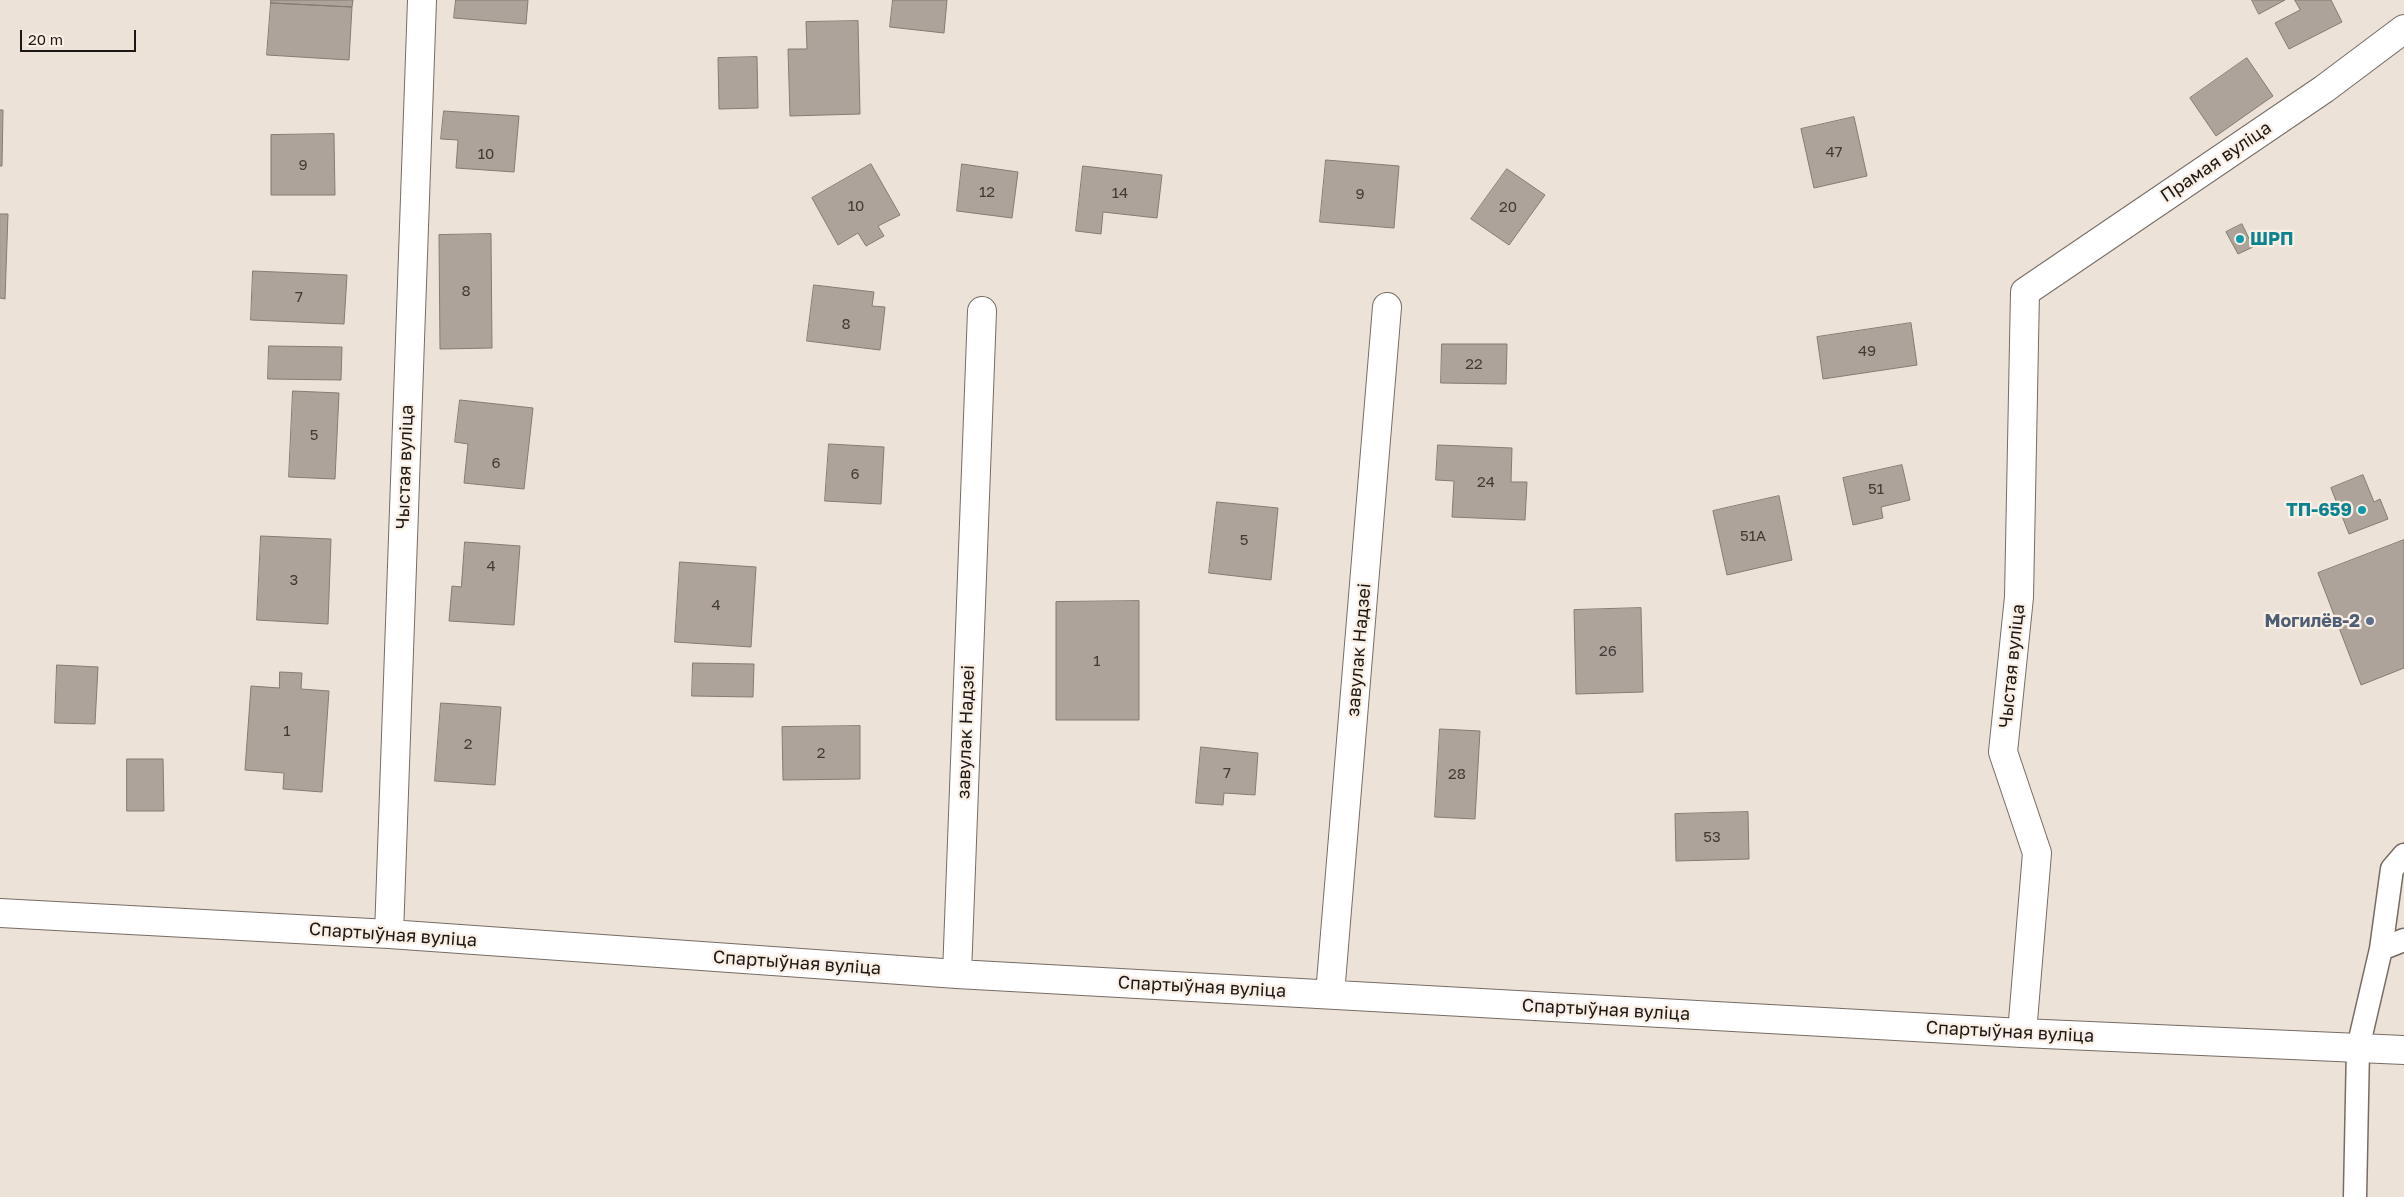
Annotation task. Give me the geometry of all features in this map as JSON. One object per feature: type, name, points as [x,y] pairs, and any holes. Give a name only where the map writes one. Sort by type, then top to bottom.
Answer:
[{"type":"street","name":"Чыстая вуліца","points":[[389,934],[422,0]]},
{"type":"street","name":"Прамая вуліца","points":[[2025,292],[2324,89],[2404,30]]},
{"type":"street","name":"Чыстая вуліца","points":[[2022,1033],[2037,853],[2002,752],[2020,597],[2025,292]]},
{"type":"street","name":"завулак Надзеі","points":[[1330,994],[1387,307]]},
{"type":"street","name":"завулак Надзеі","points":[[957,974],[982,311]]},
{"type":"street","name":"Спартыўная вуліца","points":[[0,913],[389,934],[957,974],[2022,1033],[2404,1050]]},
{"type":"lane","points":[[2354,1197],[2358,1048],[2381,949],[2392,869],[2404,855]]},
{"type":"lane","points":[[2381,949],[2404,940]]},
{"type":"building","points":[[271,0],[353,0],[352,7],[271,3]]},
{"type":"building","points":[[456,0],[528,0],[526,24],[454,18]]},
{"type":"building","points":[[893,0],[947,0],[944,33],[890,27]]},
{"type":"building","points":[[2252,0],[2285,0],[2259,14]]},
{"type":"building","points":[[2295,0],[2331,0],[2342,22],[2289,49],[2275,23],[2300,10]]},
{"type":"building","points":[[271,3],[352,7],[349,60],[267,55]]},
{"type":"building","points":[[858,21],[860,114],[790,116],[788,49],[807,49],[806,22]]},
{"type":"building","points":[[757,57],[758,108],[719,109],[718,58]]},
{"type":"building","points":[[2247,58],[2273,96],[2216,136],[2190,98]]},
{"type":"building","points":[[0,110],[3,110],[2,166],[0,166]]},
{"type":"building","points":[[444,111],[519,116],[514,172],[456,168],[458,140],[441,139]]},
{"type":"building","points":[[1854,117],[1867,176],[1814,188],[1801,129]]},
{"type":"building","points":[[334,134],[335,195],[271,195],[271,135]]},
{"type":"building","points":[[1326,160],[1399,166],[1394,228],[1320,222]]},
{"type":"building","points":[[871,164],[900,215],[878,226],[884,236],[866,246],[858,233],[838,245],[812,198]]},
{"type":"building","points":[[962,164],[1018,172],[1012,218],[957,211]]},
{"type":"building","points":[[1083,166],[1162,175],[1157,218],[1103,212],[1101,234],[1076,231]]},
{"type":"building","points":[[1507,169],[1545,195],[1509,245],[1471,219]]},
{"type":"building","points":[[0,214],[8,214],[5,299],[0,298]]},
{"type":"building","name":"ШРП","points":[[2242,224],[2253,247],[2238,254],[2226,232]]},
{"type":"building","points":[[491,234],[492,348],[440,349],[439,235]]},
{"type":"building","points":[[253,271],[347,275],[344,324],[251,320]]},
{"type":"building","points":[[814,285],[874,292],[872,306],[885,307],[880,350],[807,341]]},
{"type":"building","points":[[1911,323],[1917,365],[1823,379],[1817,337]]},
{"type":"building","points":[[1442,344],[1507,344],[1506,384],[1441,383]]},
{"type":"building","points":[[269,346],[342,347],[341,380],[268,379]]},
{"type":"building","points":[[293,391],[339,393],[335,479],[289,477]]},
{"type":"building","points":[[460,400],[533,408],[524,489],[464,483],[468,444],[455,442]]},
{"type":"building","points":[[829,444],[884,447],[881,504],[825,501]]},
{"type":"building","points":[[1438,445],[1512,448],[1511,482],[1527,482],[1525,520],[1452,517],[1454,481],[1436,480]]},
{"type":"building","points":[[1902,465],[1910,500],[1881,507],[1883,518],[1853,525],[1843,478]]},
{"type":"building","name":"ТП-659","points":[[2363,475],[2374,502],[2380,499],[2388,519],[2349,534],[2331,488]]},
{"type":"building","points":[[1779,496],[1792,560],[1727,575],[1713,511]]},
{"type":"building","points":[[1217,502],[1278,508],[1271,580],[1209,573]]},
{"type":"building","points":[[261,536],[331,539],[328,624],[257,620]]},
{"type":"building","name":"Могилёв-2","points":[[2404,540],[2404,668],[2361,685],[2318,573]]},
{"type":"building","points":[[465,542],[520,546],[514,625],[449,621],[452,586],[461,587]]},
{"type":"building","points":[[680,562],[756,567],[751,647],[675,642]]},
{"type":"building","points":[[1139,601],[1139,720],[1056,720],[1056,602]]},
{"type":"building","points":[[1641,608],[1643,692],[1576,694],[1574,610]]},
{"type":"building","points":[[693,663],[754,664],[753,697],[692,696]]},
{"type":"building","points":[[57,665],[98,667],[95,724],[55,723]]},
{"type":"building","points":[[280,672],[302,673],[301,689],[329,691],[322,792],[283,789],[284,773],[245,770],[251,686],[279,688]]},
{"type":"building","points":[[441,703],[501,707],[495,785],[435,781]]},
{"type":"building","points":[[860,726],[860,779],[783,780],[782,727]]},
{"type":"building","points":[[1440,729],[1480,731],[1475,819],[1435,817]]},
{"type":"building","points":[[1201,747],[1258,753],[1255,795],[1224,793],[1223,805],[1196,803]]},
{"type":"building","points":[[127,759],[163,759],[164,811],[127,811]]},
{"type":"building","points":[[1748,812],[1749,859],[1676,861],[1675,814]]},
{"type":"place","name":"ШРП","points":[[2240,239]]},
{"type":"place","name":"ТП-659","points":[[2362,510]]},
{"type":"place","name":"Могилёв-2","points":[[2370,621]]}]
